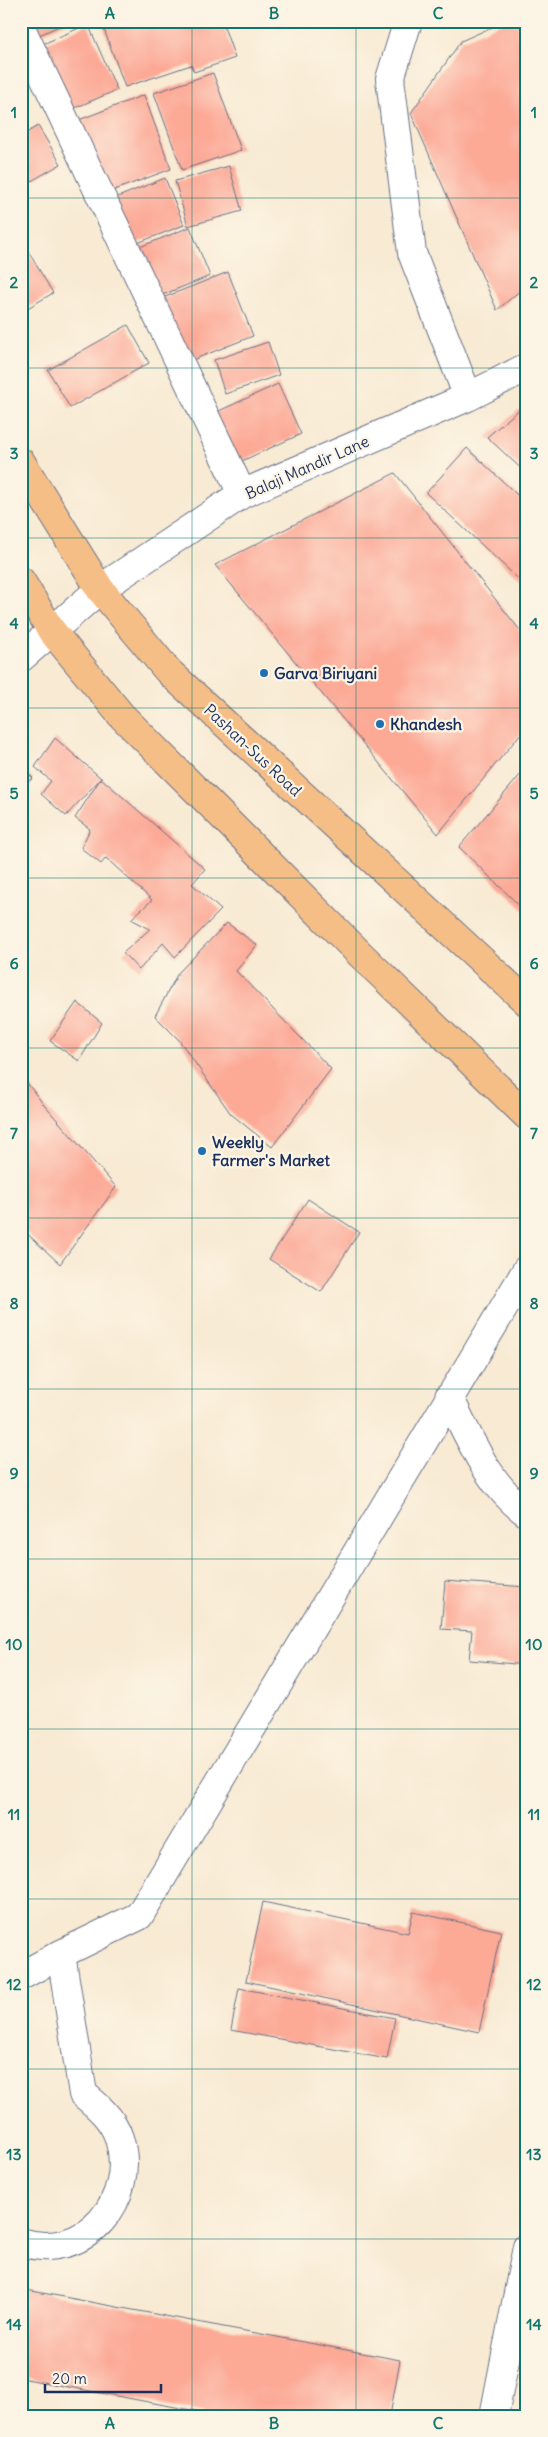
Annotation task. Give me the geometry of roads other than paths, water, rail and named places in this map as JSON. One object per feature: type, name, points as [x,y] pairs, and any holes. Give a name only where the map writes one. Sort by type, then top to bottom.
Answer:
[{"type":"main road","name":"Pashan-Sus Road","points":[[21,462],[100,589],[168,671],[527,1002]]},
{"type":"main road","points":[[21,581],[51,630],[121,716],[360,954],[527,1116]]},
{"type":"street","points":[[408,21],[390,79],[412,253],[468,397]]},
{"type":"street","points":[[21,28],[242,494]]},
{"type":"street","name":"Balaji Mandir Lane","points":[[21,658],[100,589],[242,494],[468,397],[527,367]]},
{"type":"street","points":[[21,1976],[139,1916],[527,1269]]},
{"type":"street","points":[[449,1397],[481,1462],[512,1503],[527,1513]]},
{"type":"street","points":[[21,2242],[32,2246],[60,2245],[86,2234],[107,2216],[120,2192],[125,2164],[119,2136],[105,2112],[83,2094],[61,1954]]},
{"type":"street","points":[[494,2416],[527,2247]]},
{"type":"place","name":"Garva Biriyani","points":[[264,673]]},
{"type":"place","name":"Khandesh","points":[[380,724]]},
{"type":"place","name":"Weekly Farmer's Market","points":[[202,1151]]}]
